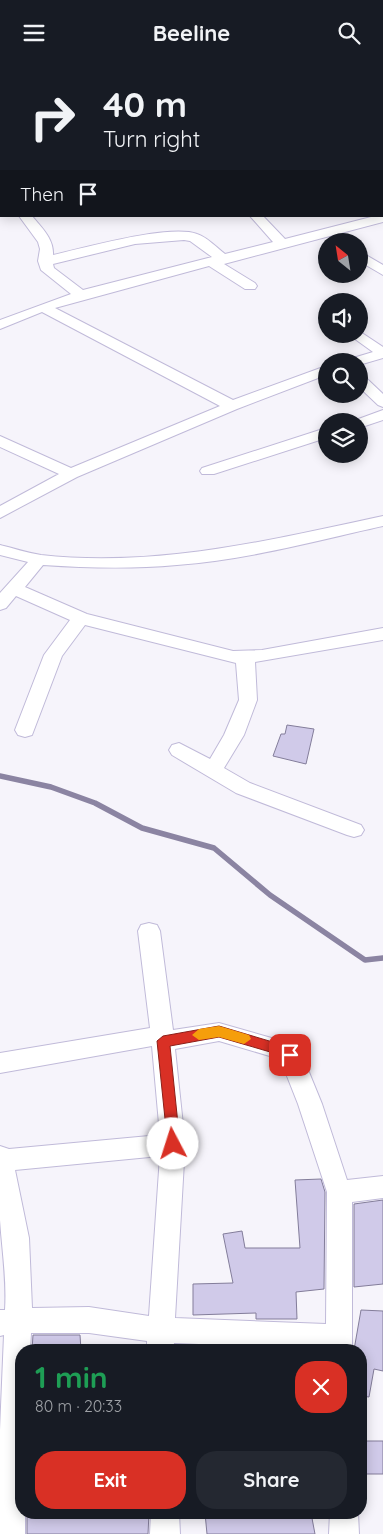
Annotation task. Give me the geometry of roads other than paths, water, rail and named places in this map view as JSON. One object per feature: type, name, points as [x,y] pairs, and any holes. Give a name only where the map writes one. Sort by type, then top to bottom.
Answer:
[{"type":"street","points":[[26,217],[40,234],[46,246],[45,261],[48,270],[81,295]]},
{"type":"street","points":[[257,217],[283,245]]},
{"type":"street","points":[[327,233],[380,217]]},
{"type":"street","points":[[0,325],[44,307],[81,295],[318,235]]},
{"type":"street","points":[[45,261],[134,240],[194,237],[218,261],[250,286]]},
{"type":"street","points":[[368,261],[383,271]]},
{"type":"street","points":[[44,307],[232,406]]},
{"type":"street","points":[[368,343],[383,354]]},
{"type":"street","points":[[368,358],[383,354]]},
{"type":"street","points":[[0,513],[71,474],[232,406],[318,372]]},
{"type":"street","points":[[368,388],[383,402]]},
{"type":"street","points":[[368,420],[383,415]]},
{"type":"street","points":[[208,471],[318,436]]},
{"type":"street","points":[[0,441],[71,474]]},
{"type":"street","points":[[0,549],[39,560],[88,563],[178,560],[266,546],[383,521]]},
{"type":"street","points":[[0,604],[39,560]]},
{"type":"street","points":[[15,589],[81,618],[233,657],[262,656],[383,634]]},
{"type":"street","points":[[26,730],[53,655],[81,618]]},
{"type":"street","points":[[214,769],[234,735],[248,700],[245,657]]},
{"type":"street","points":[[179,750],[214,769],[243,788],[354,830]]},
{"type":"street","points":[[149,931],[163,1038],[173,1144],[160,1340]]},
{"type":"street","points":[[0,1063],[163,1038],[219,1032],[281,1050],[290,1055],[310,1104],[339,1192],[339,1343],[160,1340],[89,1320],[9,1322]]},
{"type":"street","points":[[10,1534],[6,1476],[9,1322],[16,1237],[0,1159],[173,1144]]},
{"type":"street","points":[[339,1192],[383,1187]]},
{"type":"street","points":[[164,1519],[165,1534]]},
{"type":"street","points":[[344,1519],[344,1534]]},
{"type":"waterway","points":[[0,776],[51,787],[95,803],[142,828],[214,848],[270,895],[365,960],[383,958]]}]
